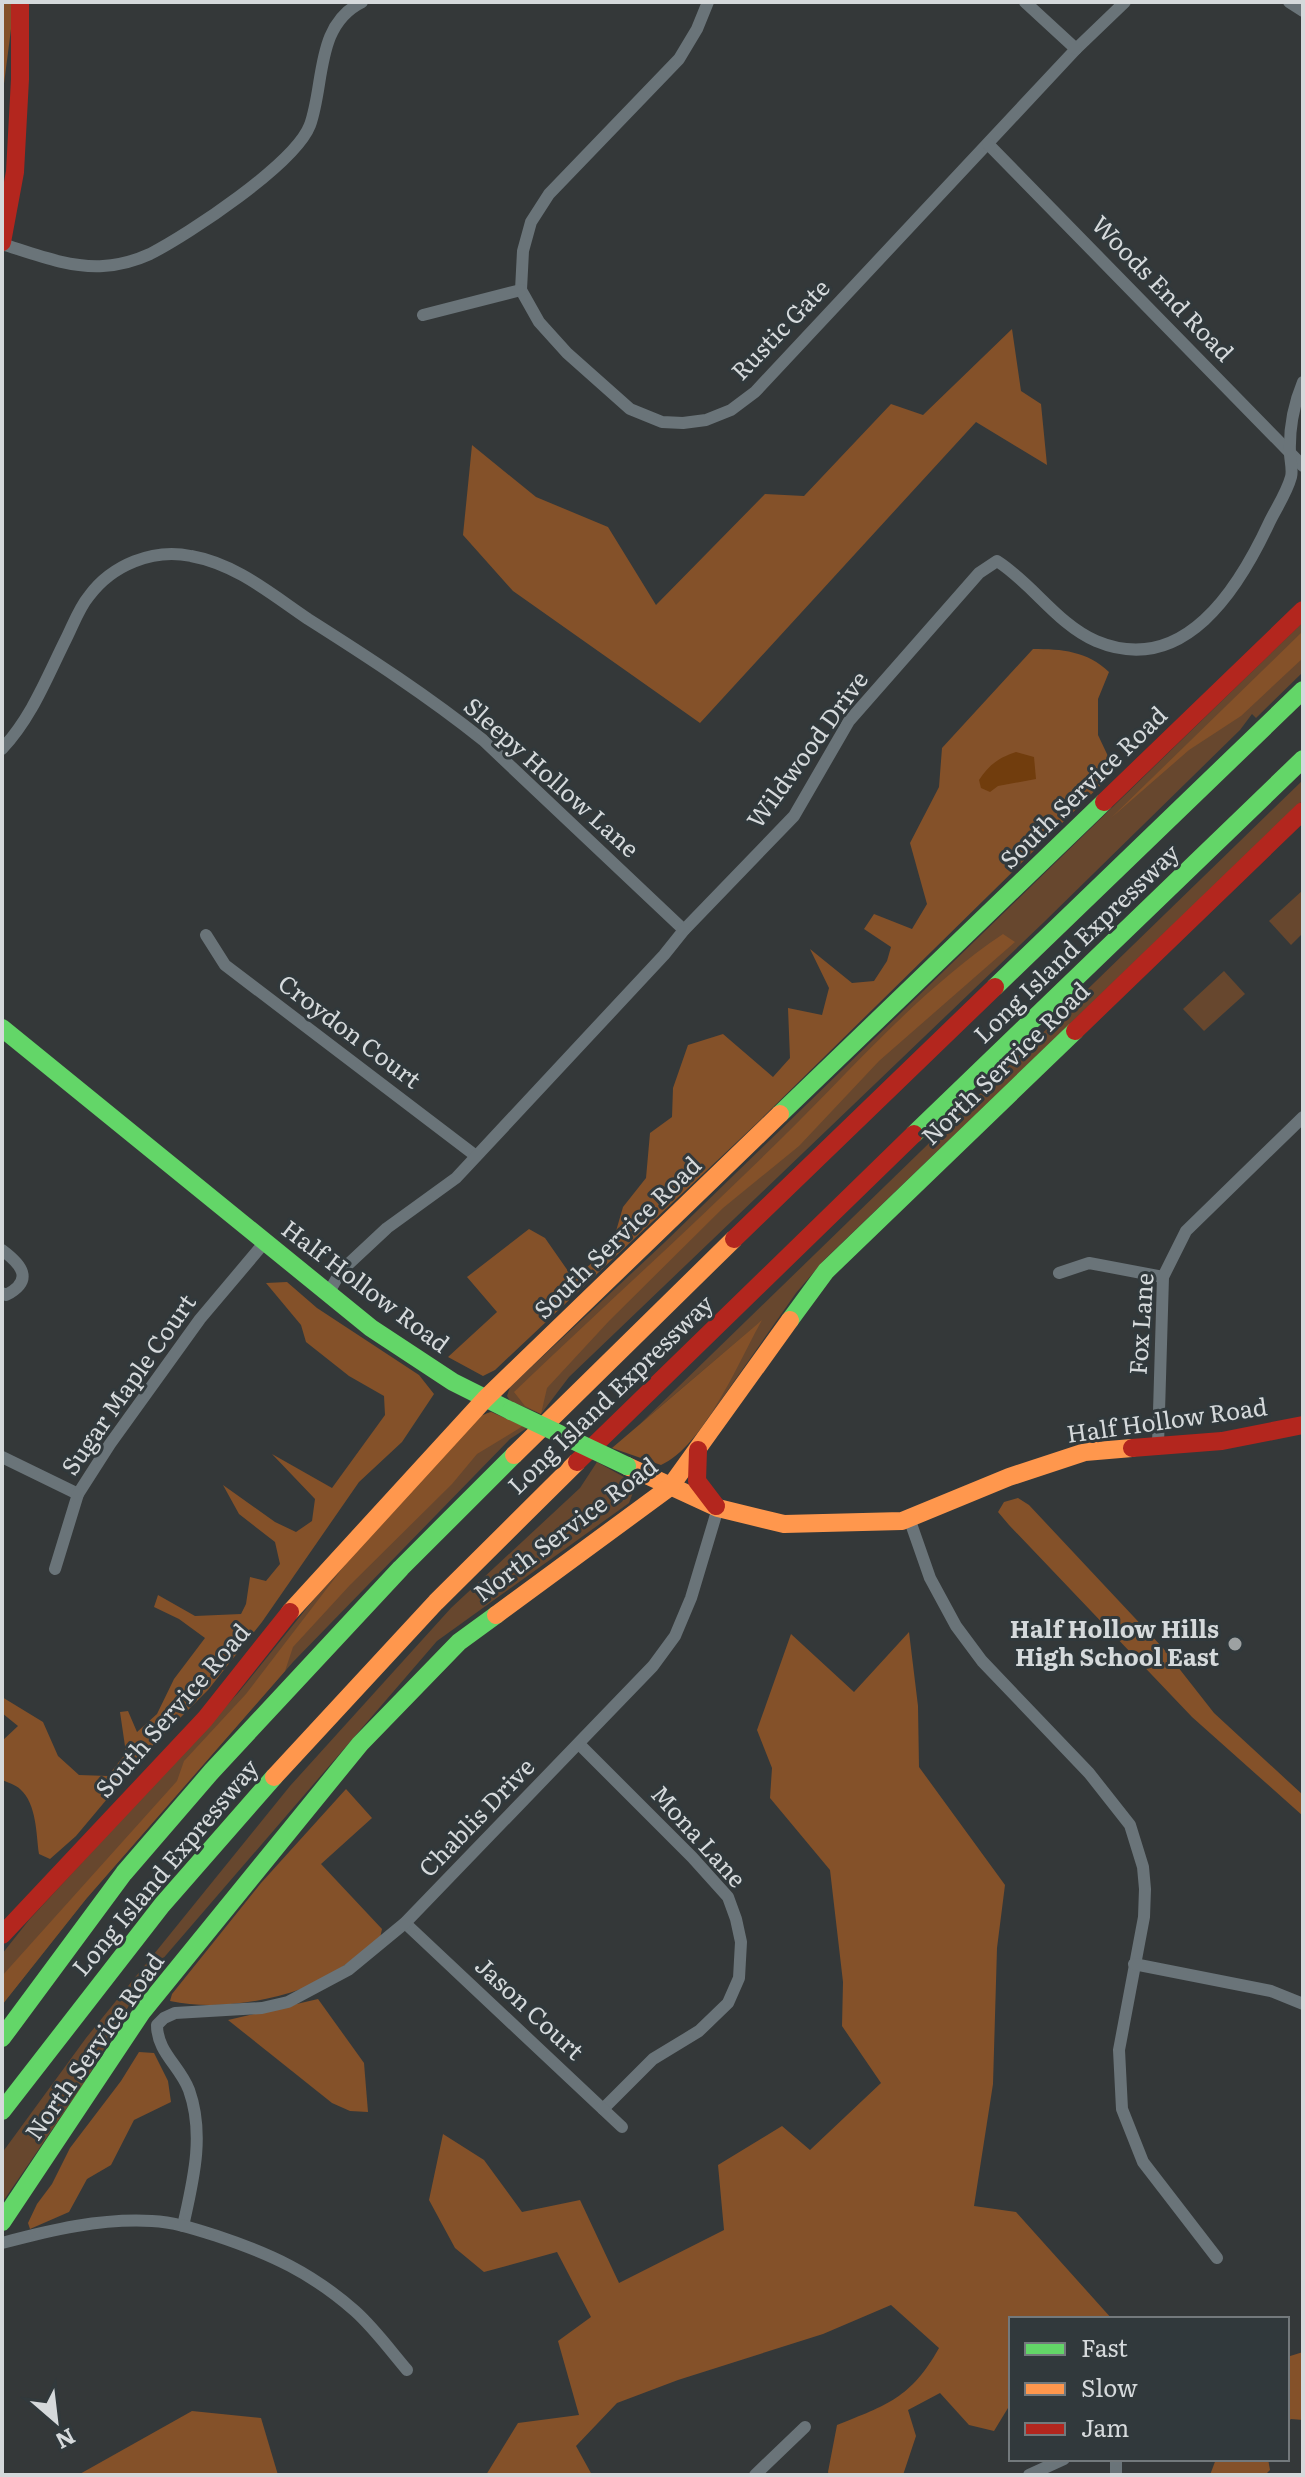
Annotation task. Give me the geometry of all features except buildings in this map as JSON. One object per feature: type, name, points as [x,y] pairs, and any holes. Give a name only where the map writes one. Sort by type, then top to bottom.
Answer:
[{"type":"main road","points":[[2,243],[15,172],[20,2]]},
{"type":"main road","name":"South Service Road","points":[[2,1935],[205,1719],[288,1614],[485,1399],[1303,610]]},
{"type":"main road","name":"Long Island Expressway","points":[[2,2038],[124,1873],[212,1771],[401,1568],[618,1351],[1303,690]]},
{"type":"main road","name":"Long Island Expressway","points":[[2,2111],[162,1905],[269,1781],[436,1602],[653,1386],[1303,759]]},
{"type":"main road","name":"North Service Road","points":[[2,2222],[142,2012],[360,1744],[459,1642],[670,1487],[826,1271],[1303,811]]},
{"type":"main road","name":"Half Hollow Road","points":[[2,1028],[382,1335],[453,1382],[485,1399],[718,1508],[784,1524],[902,1521],[1009,1477],[1085,1452],[1222,1441],[1303,1425]]},
{"type":"main road","points":[[698,1448],[697,1481],[718,1508]]},
{"type":"street","points":[[2,243],[56,260],[102,266],[148,255],[206,218],[280,165],[301,142],[313,114],[328,39],[342,15],[362,2]]},
{"type":"street","points":[[423,315],[521,290],[523,251],[531,222],[549,194],[679,59],[697,29],[708,2]]},
{"type":"street","points":[[1025,2],[1076,49]]},
{"type":"street","name":"Rustic Gate","points":[[521,290],[539,322],[630,409],[662,422],[683,423],[706,420],[731,410],[755,392],[1076,49],[1125,2]]},
{"type":"street","points":[[1289,2],[1303,11]]},
{"type":"street","name":"Woods End Road","points":[[988,144],[1303,466]]},
{"type":"street","name":"Wildwood Drive","points":[[329,1292],[341,1271],[387,1228],[456,1178],[684,930],[794,816],[849,721],[979,573],[997,561],[1019,575],[1073,627],[1115,648],[1142,649],[1170,643],[1196,629],[1215,610],[1251,559],[1291,475],[1291,412],[1303,382]]},
{"type":"street","name":"Sleepy Hollow Lane","points":[[2,749],[21,729],[74,621],[89,596],[104,580],[140,559],[189,555],[226,565],[451,715],[483,740],[684,930]]},
{"type":"street","name":"Croydon Court","points":[[206,935],[225,965],[476,1156]]},
{"type":"street","name":"Fox Lane","points":[[1158,1445],[1163,1277],[1186,1231],[1303,1117]]},
{"type":"street","name":"Sugar Maple Court","points":[[55,1569],[78,1494],[110,1444],[184,1340],[265,1242]]},
{"type":"street","points":[[2,1250],[18,1262],[23,1271],[17,1290],[6,1295],[2,1293]]},
{"type":"street","points":[[1059,1273],[1089,1263],[1163,1277]]},
{"type":"street","points":[[2,1457],[78,1494]]},
{"type":"street","name":"Chablis Drive","points":[[183,2226],[198,2156],[196,2122],[189,2089],[157,2038],[157,2025],[175,2013],[262,2008],[288,2002],[348,1970],[405,1923],[653,1666],[675,1636],[691,1598],[718,1508]]},
{"type":"street","points":[[909,1518],[930,1578],[956,1626],[982,1661],[1089,1773],[1130,1825],[1143,1867],[1145,1889],[1144,1917],[1119,2050],[1122,2109],[1143,2162],[1217,2258]]},
{"type":"street","name":"Mona Lane","points":[[580,1745],[728,1897],[741,1942],[739,1978],[728,2003],[699,2031],[653,2059],[603,2109]]},
{"type":"street","name":"Jason Court","points":[[405,1923],[622,2127]]},
{"type":"street","points":[[1134,1964],[1271,1991],[1303,2004]]},
{"type":"street","points":[[2,2243],[43,2232],[99,2223],[154,2221],[183,2226],[254,2248],[297,2267],[330,2289],[358,2314],[407,2370]]},
{"type":"street","points":[[755,2475],[805,2427]]},
{"type":"street","points":[[1029,2475],[1060,2461]]},
{"type":"shaded area","points":[[2,2],[13,2],[14,6],[2,99]]},
{"type":"shaded area","points":[[1012,329],[1021,391],[1041,404],[1047,465],[976,422],[700,723],[513,591],[463,535],[472,445],[536,497],[608,527],[656,605],[765,494],[804,496],[891,404],[923,415]]},
{"type":"shaded area","points":[[1303,622],[1303,672],[1256,718],[1252,714],[1240,730],[1043,923],[569,1377],[541,1414],[510,1401],[507,1396],[510,1387],[665,1242]]},
{"type":"shaded area","points":[[1303,631],[1303,658],[1241,716],[1189,750],[1111,818]]},
{"type":"shaded area","points":[[1033,649],[1083,655],[1109,672],[1098,699],[1098,735],[1115,771],[756,1124],[495,1370],[483,1376],[448,1357],[497,1312],[467,1277],[529,1229],[545,1238],[568,1271],[585,1269],[612,1245],[623,1207],[646,1178],[650,1133],[672,1117],[673,1088],[688,1045],[723,1034],[773,1077],[790,1058],[788,1008],[822,1015],[829,988],[810,949],[852,983],[874,981],[887,961],[891,947],[864,929],[874,914],[912,929],[927,904],[910,843],[939,787],[942,748]]},
{"type":"shaded area","points":[[1016,752],[1034,757],[1036,779],[998,786],[990,792],[981,788],[979,780],[990,766]]},
{"type":"shaded area","points":[[1303,780],[1303,800],[825,1259],[796,1293],[707,1420],[760,1322],[640,1424]]},
{"type":"shaded area","points":[[1303,890],[1303,933],[1291,945],[1269,921]]},
{"type":"shaded area","points":[[1003,934],[1015,942],[879,1061],[799,1146],[723,1208],[609,1321],[547,1388],[541,1414],[525,1406],[514,1392],[751,1168],[916,1004]]},
{"type":"shaded area","points":[[1224,971],[1245,994],[1204,1031],[1183,1009]]},
{"type":"shaded area","points":[[287,1282],[317,1308],[419,1375],[434,1394],[402,1442],[359,1482],[262,1622],[208,1690],[149,1749],[76,1836],[50,1859],[39,1854],[35,1820],[26,1795],[2,1780],[2,1741],[18,1726],[2,1713],[2,1697],[43,1722],[58,1756],[79,1775],[108,1776],[126,1753],[120,1712],[128,1711],[137,1732],[157,1714],[174,1679],[205,1638],[179,1619],[154,1607],[158,1595],[195,1616],[241,1614],[246,1604],[250,1577],[266,1581],[280,1564],[275,1542],[239,1514],[223,1485],[275,1522],[296,1532],[312,1521],[315,1499],[272,1454],[332,1488],[385,1415],[384,1396],[349,1376],[306,1342],[301,1325],[266,1283]]},
{"type":"shaded area","points":[[762,1320],[706,1422],[677,1455],[661,1465],[612,1448]]},
{"type":"shaded area","points":[[491,1412],[527,1428],[510,1439],[293,1662],[86,1899],[2,2005],[2,1954],[29,1920],[239,1692],[372,1527]]},
{"type":"shaded area","points":[[491,1412],[523,1426],[477,1454],[452,1484],[350,1585],[293,1647],[285,1671],[86,1899],[2,2005],[2,1976],[177,1781],[184,1761],[246,1694],[371,1531],[480,1416]]},
{"type":"shaded area","points":[[597,1462],[633,1482],[634,1490],[629,1503],[437,1641],[142,1983],[86,2080],[2,2203],[2,2153],[86,2038],[290,1786],[451,1608],[580,1488]]},
{"type":"shaded area","points":[[1018,1498],[1029,1505],[1163,1648],[1214,1713],[1303,1795],[1303,1816],[1192,1717],[1009,1525],[998,1512],[1004,1502]]},
{"type":"shaded area","points":[[909,1632],[918,1706],[919,1767],[1005,1885],[997,1948],[993,2084],[974,2206],[1016,2212],[1110,2317],[1009,2317],[1009,2406],[994,2431],[969,2425],[940,2393],[908,2410],[916,2436],[903,2475],[829,2475],[828,2472],[837,2425],[884,2405],[908,2389],[939,2348],[891,2305],[823,2334],[678,2380],[617,2403],[576,2446],[592,2475],[486,2475],[518,2423],[579,2415],[558,2341],[591,2317],[557,2252],[484,2272],[455,2248],[429,2200],[443,2134],[484,2160],[522,2212],[580,2200],[619,2283],[724,2230],[718,2165],[782,2126],[810,2150],[881,2083],[842,2026],[843,1982],[830,1870],[770,1798],[772,1768],[757,1730],[791,1634],[854,1692]]},
{"type":"shaded area","points":[[346,1789],[372,1818],[321,1864],[382,1929],[380,1938],[331,1974],[286,1994],[219,2005],[170,2001],[172,1994],[261,1883]]},
{"type":"shaded area","points":[[318,1999],[364,2063],[368,2112],[350,2111],[332,2103],[228,2020]]},
{"type":"shaded area","points":[[139,2052],[154,2053],[168,2081],[171,2102],[134,2120],[111,2165],[87,2179],[69,2212],[30,2229],[28,2223],[37,2204],[52,2184],[70,2148]]},
{"type":"shaded area","points":[[1303,2352],[1303,2420],[1289,2420],[1289,2356]]},
{"type":"shaded area","points":[[192,2411],[261,2418],[278,2475],[78,2475]]},
{"type":"shaded area","points":[[1215,2461],[1268,2461],[1270,2470],[1265,2475],[1210,2475]]},
{"type":"traffic: fast","points":[[995,987],[1303,690]]},
{"type":"traffic: fast","points":[[914,1134],[1303,759]]},
{"type":"traffic: fast","points":[[780,1114],[1104,802]]},
{"type":"traffic: fast","points":[[2,1028],[371,1328],[453,1382],[511,1411]]},
{"type":"traffic: fast","points":[[790,1320],[826,1271],[1075,1031]]},
{"type":"traffic: fast","points":[[511,1411],[627,1466]]},
{"type":"traffic: fast","points":[[2,2038],[124,1873],[212,1771],[401,1568],[514,1455]]},
{"type":"traffic: fast","points":[[2,2222],[142,2012],[360,1744],[459,1642],[496,1615]]},
{"type":"traffic: fast","points":[[2,2111],[162,1905],[274,1777]]},
{"type":"traffic: slow","points":[[290,1612],[485,1399],[780,1114]]},
{"type":"traffic: slow","points":[[514,1455],[734,1239]]},
{"type":"traffic: slow","points":[[496,1615],[670,1487],[790,1320]]},
{"type":"traffic: slow","points":[[627,1466],[718,1508],[784,1524],[902,1521],[1009,1477],[1085,1452],[1132,1448]]},
{"type":"traffic: slow","points":[[274,1777],[436,1602],[577,1462]]},
{"type":"traffic: jam","points":[[2,242],[15,172],[20,2]]},
{"type":"traffic: jam","points":[[1104,802],[1303,610]]},
{"type":"traffic: jam","points":[[1075,1031],[1303,811]]},
{"type":"traffic: jam","points":[[734,1239],[995,987]]},
{"type":"traffic: jam","points":[[577,1462],[914,1134]]},
{"type":"traffic: jam","points":[[1132,1448],[1222,1441],[1303,1425]]},
{"type":"traffic: jam","points":[[698,1450],[697,1481],[716,1506]]},
{"type":"traffic: jam","points":[[2,1935],[205,1719],[290,1612]]},
{"type":"place","name":"Half Hollow Hills High School East","points":[[1235,1644]]}]
